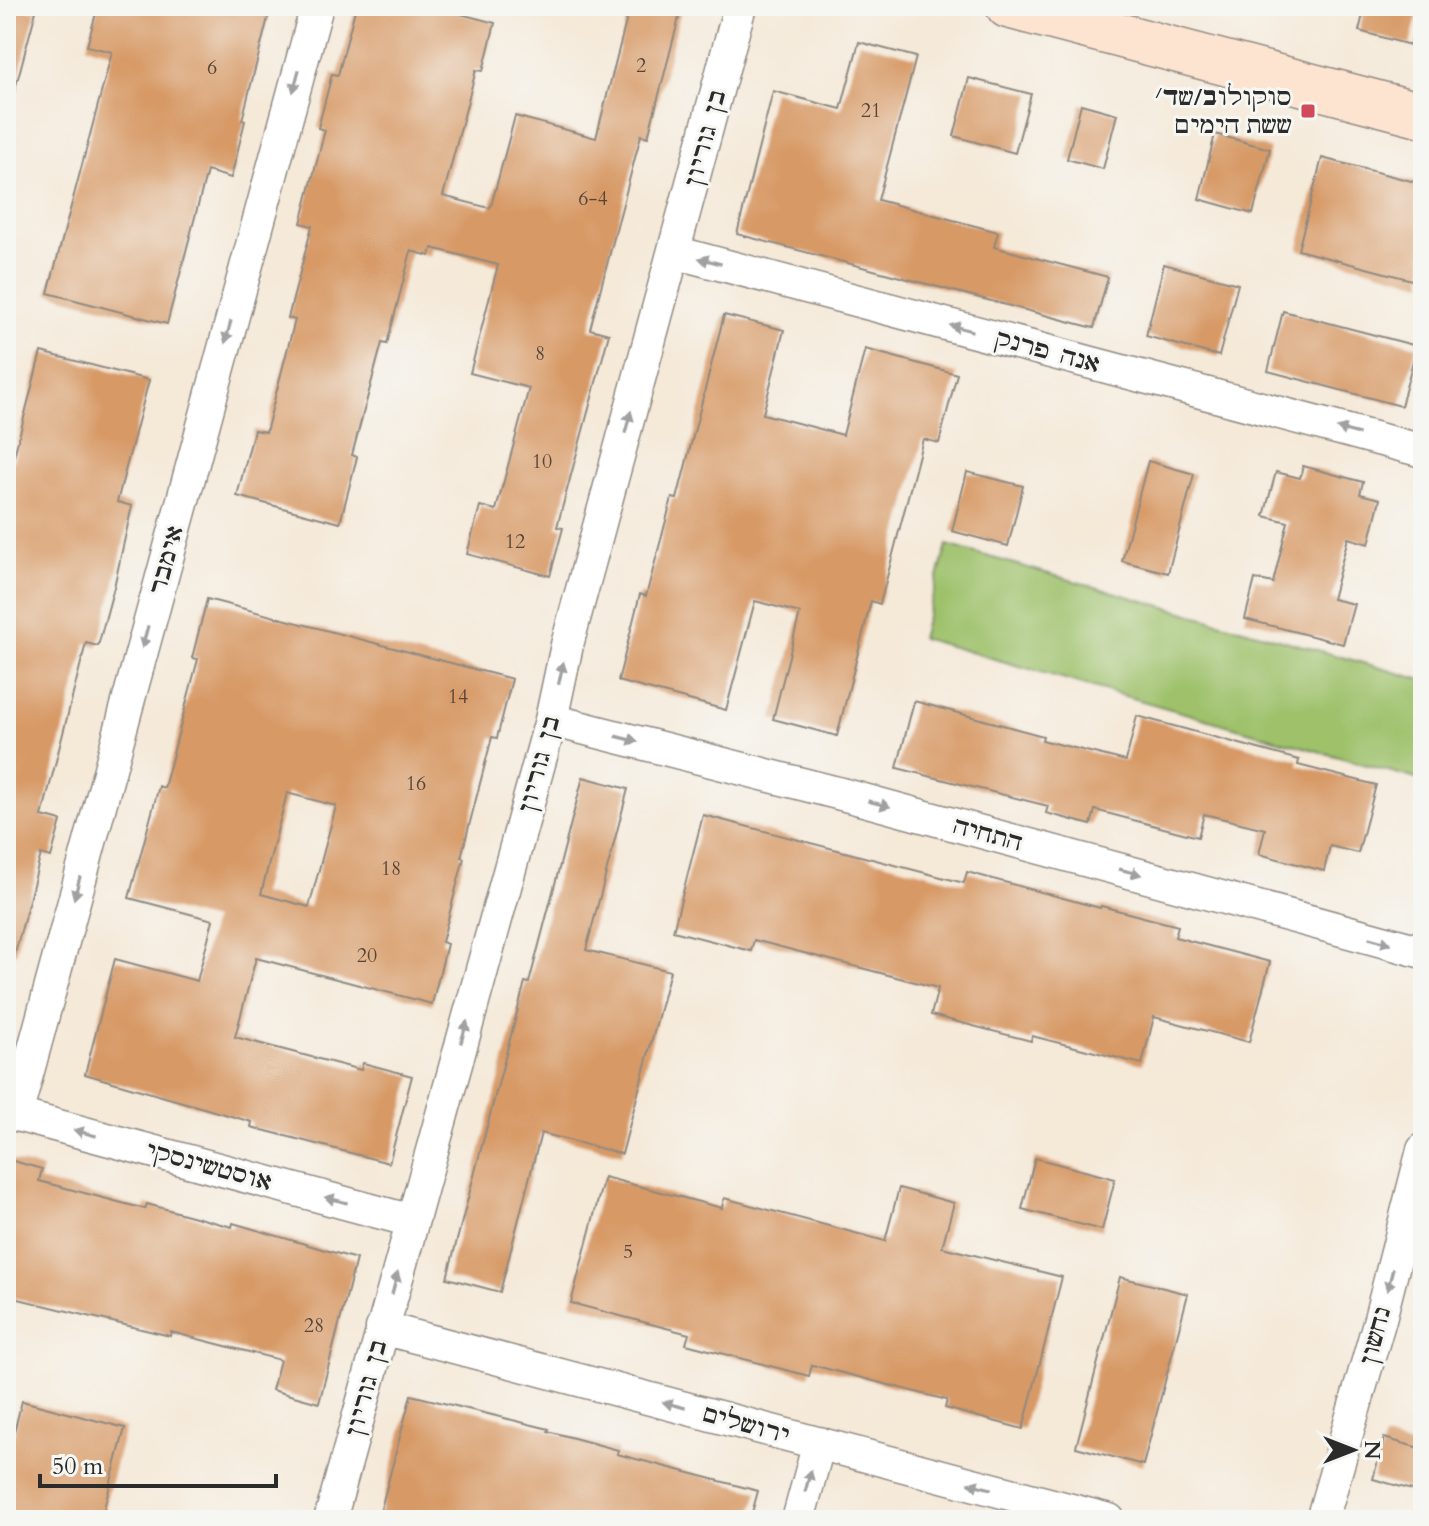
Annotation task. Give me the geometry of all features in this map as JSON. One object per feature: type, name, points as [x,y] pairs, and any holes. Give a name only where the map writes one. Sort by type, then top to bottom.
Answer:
[{"type":"street","name":"אימבר","points":[[11,1113],[317,6]]},
{"type":"street","name":"בן גוריון","points":[[330,1520],[551,720],[567,645],[740,6]]},
{"type":"street","points":[[1008,6],[1107,19],[1423,115]]},
{"type":"street","name":"אנה פרנק","points":[[674,252],[1423,451]]},
{"type":"street","name":"התחיה","points":[[551,720],[849,796],[1423,952]]},
{"type":"street","name":"אוסטשינסקי","points":[[11,1113],[412,1221]]},
{"type":"street","name":"נחשון","points":[[1322,1520],[1380,1319],[1423,1150]]},
{"type":"street","name":"ירושלים","points":[[382,1328],[1109,1520]]},
{"type":"street","points":[[798,1520],[819,1443]]},
{"type":"green space","points":[[947,545],[1423,680],[1423,781],[921,638]]},
{"type":"building","points":[[6,6],[36,11],[14,93],[6,92]]},
{"type":"building","points":[[98,6],[271,6],[242,120],[245,121],[231,178],[207,171],[167,324],[48,293],[112,52],[87,46]]},
{"type":"building","points":[[356,6],[430,6],[495,23],[483,71],[476,70],[443,196],[489,208],[515,116],[596,138],[630,6],[682,6],[648,137],[641,135],[590,329],[609,334],[557,527],[563,528],[550,576],[467,554],[480,506],[496,510],[529,388],[470,373],[498,265],[432,248],[430,256],[411,251],[387,344],[382,343],[352,455],[357,457],[340,523],[237,496],[254,430],[266,432],[295,320],[288,318],[312,226],[301,223],[325,130],[318,128],[332,74],[338,75]]},
{"type":"building","points":[[1365,6],[1420,6],[1410,45],[1359,31]]},
{"type":"building","points":[[859,42],[916,57],[878,200],[998,232],[994,247],[1108,277],[1094,328],[737,234],[773,91],[841,109]]},
{"type":"building","points":[[969,78],[1031,94],[1015,153],[954,136]]},
{"type":"building","points":[[1081,104],[1117,114],[1103,169],[1067,159]]},
{"type":"building","points":[[1215,134],[1270,149],[1253,214],[1199,199]]},
{"type":"building","points":[[1322,158],[1423,184],[1423,283],[1298,250]]},
{"type":"building","points":[[1164,264],[1238,284],[1219,356],[1146,336]]},
{"type":"building","points":[[1283,311],[1417,346],[1401,406],[1268,371]]},
{"type":"building","points":[[724,315],[784,330],[763,414],[843,435],[865,349],[957,374],[939,443],[923,439],[880,604],[871,601],[837,736],[773,719],[800,613],[755,601],[726,710],[618,681],[640,594],[646,596],[672,498],[677,499]]},
{"type":"building","points":[[41,352],[149,380],[117,502],[132,506],[114,587],[98,646],[86,643],[42,816],[61,821],[51,857],[41,854],[15,954],[6,953],[6,487]]},
{"type":"building","points":[[1148,461],[1194,474],[1168,573],[1122,561]]},
{"type":"building","points":[[1303,466],[1363,482],[1360,494],[1380,499],[1369,544],[1348,538],[1332,599],[1354,604],[1343,644],[1245,619],[1255,579],[1273,583],[1288,522],[1264,516],[1276,472],[1300,478]]},
{"type":"building","points":[[967,472],[1023,486],[1008,546],[952,531]]},
{"type":"building","points":[[207,599],[512,679],[497,738],[492,737],[461,857],[464,858],[442,942],[447,944],[432,1004],[256,958],[235,1037],[361,1070],[363,1063],[412,1076],[389,1163],[251,1127],[252,1122],[85,1074],[115,959],[197,981],[213,920],[129,898],[159,786],[164,788],[198,659],[192,658]],"holes":[[[287,793],[336,806],[309,907],[261,894]]]},
{"type":"building","points":[[914,701],[1043,736],[1042,740],[1126,761],[1137,716],[1299,760],[1298,765],[1376,785],[1358,853],[1330,846],[1324,871],[1259,854],[1265,829],[1204,814],[1198,837],[1095,810],[1091,825],[1046,813],[1048,806],[897,768]]},
{"type":"building","points":[[583,777],[628,789],[586,950],[670,971],[622,1154],[541,1133],[500,1292],[447,1278]]},
{"type":"building","points":[[703,815],[964,883],[967,872],[1101,906],[1178,926],[1175,937],[1270,962],[1249,1042],[1154,1017],[1142,1064],[1032,1036],[1031,1041],[931,1015],[938,988],[754,940],[751,951],[673,931]]},
{"type":"building","points":[[1035,1158],[1115,1179],[1102,1230],[1022,1209]]},
{"type":"building","points":[[6,1159],[42,1169],[39,1181],[145,1209],[147,1204],[232,1227],[233,1223],[356,1259],[319,1403],[272,1390],[280,1360],[171,1332],[170,1336],[6,1296]]},
{"type":"building","points":[[604,1177],[722,1208],[724,1198],[885,1241],[899,1188],[954,1203],[942,1247],[1062,1277],[1023,1429],[945,1408],[947,1400],[812,1365],[809,1376],[686,1344],[689,1334],[571,1303]]},
{"type":"building","points":[[1120,1277],[1188,1294],[1143,1465],[1076,1447]]},
{"type":"building","points":[[411,1395],[549,1429],[618,1450],[617,1454],[758,1491],[750,1520],[378,1520]]},
{"type":"building","points":[[22,1401],[125,1428],[101,1520],[6,1520],[6,1463]]},
{"type":"building","points":[[1384,1438],[1423,1449],[1423,1493],[1373,1479]]},
{"type":"place","name":"סוקולוב/שד׳ ששת הימים","points":[[1308,111]]}]
